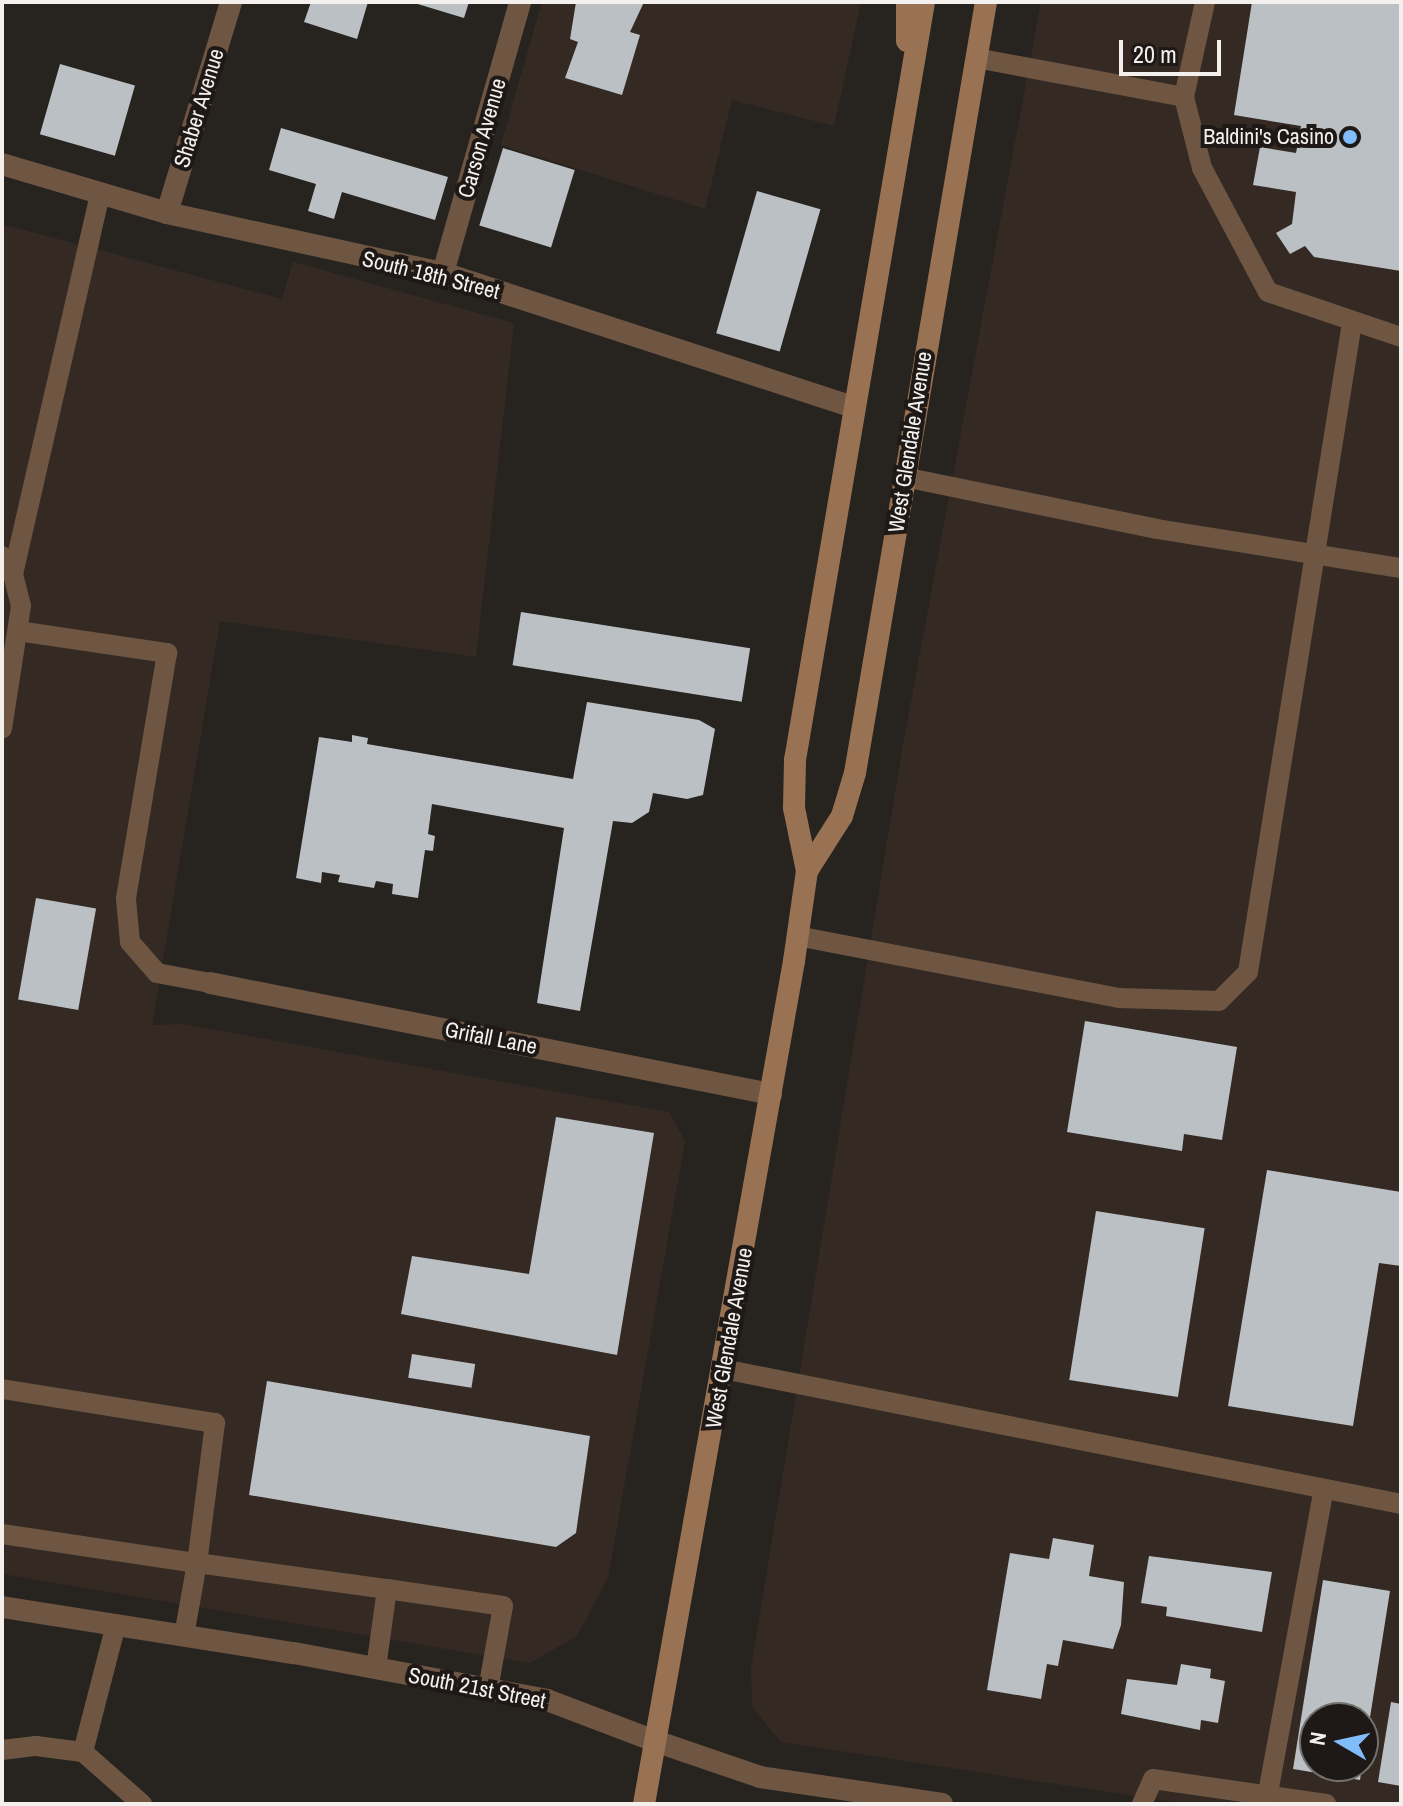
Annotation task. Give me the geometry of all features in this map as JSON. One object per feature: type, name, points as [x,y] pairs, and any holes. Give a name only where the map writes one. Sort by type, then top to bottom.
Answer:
[{"type":"main road","points":[[905,108],[907,2]]},
{"type":"main road","name":"West Glendale Avenue","points":[[644,1804],[797,936],[807,871],[794,808],[795,760],[924,2]]},
{"type":"main road","name":"West Glendale Avenue","points":[[807,871],[842,816],[855,773],[986,2]]},
{"type":"main road","points":[[976,55],[995,2]]},
{"type":"street","name":"Shaber Avenue","points":[[167,213],[231,2]]},
{"type":"street","name":"Carson Avenue","points":[[443,273],[520,2]]},
{"type":"street","name":"South 18th Street","points":[[2,164],[167,213],[443,273],[853,407]]},
{"type":"street","name":"Grifall Lane","points":[[210,983],[771,1094]]},
{"type":"street","name":"South 21st Street","points":[[2,1607],[376,1668],[547,1700],[760,1777],[942,1804]]},
{"type":"lane","points":[[1205,2],[1184,97],[1202,168],[1268,292],[1352,323],[1401,337]]},
{"type":"lane","points":[[976,55],[1184,97]]},
{"type":"lane","points":[[2,729],[21,606],[8,565],[100,193]]},
{"type":"lane","points":[[797,936],[1119,998],[1219,1001],[1248,972],[1352,323]]},
{"type":"lane","points":[[904,477],[1157,529],[1401,568]]},
{"type":"lane","points":[[18,631],[167,653],[126,899],[130,942],[157,973],[210,983]]},
{"type":"lane","points":[[723,1369],[1401,1504]]},
{"type":"lane","points":[[2,1389],[215,1423],[184,1636]]},
{"type":"lane","points":[[1267,1799],[1324,1489]]},
{"type":"lane","points":[[2,1534],[503,1606],[488,1689]]},
{"type":"lane","points":[[376,1668],[387,1589]]},
{"type":"lane","points":[[83,1752],[116,1624]]},
{"type":"lane","points":[[2,1750],[36,1746],[83,1752],[142,1804]]},
{"type":"lane","points":[[1142,1804],[1153,1779],[1267,1799],[1326,1804]]},
{"type":"shaded area","points":[[542,2],[861,2],[834,126],[732,100],[705,209],[501,145]]},
{"type":"shaded area","points":[[1041,2],[1401,2],[1401,1804],[1187,1804],[781,1742],[752,1707],[751,1668],[904,739]]},
{"type":"shaded area","points":[[2,224],[282,299],[293,262],[514,323],[476,657],[220,621],[152,1025],[183,1024],[669,1112],[685,1141],[608,1578],[577,1636],[530,1663],[2,1574]]},
{"type":"building","points":[[311,2],[368,2],[357,39],[304,22]]},
{"type":"building","points":[[411,2],[469,2],[464,18]]},
{"type":"building","points":[[576,2],[644,2],[630,32],[640,35],[622,95],[565,78],[578,42],[570,39]]},
{"type":"building","name":"Baldini's Casino","points":[[1252,2],[1401,2],[1401,271],[1314,257],[1305,246],[1290,254],[1276,233],[1292,224],[1296,192],[1253,185],[1260,147],[1296,153],[1301,126],[1234,115]]},
{"type":"building","points":[[60,64],[135,85],[115,156],[40,134]]},
{"type":"building","points":[[281,128],[448,177],[435,220],[342,192],[334,219],[308,211],[316,184],[269,170]]},
{"type":"building","points":[[503,148],[575,170],[551,247],[479,225]]},
{"type":"building","points":[[757,191],[820,209],[780,351],[716,333]]},
{"type":"building","points":[[521,612],[750,648],[742,702],[513,665]]},
{"type":"building","points":[[587,702],[699,720],[715,729],[703,795],[687,799],[653,793],[649,812],[632,823],[613,821],[580,1011],[537,1003],[564,828],[432,804],[428,834],[435,836],[433,851],[425,850],[418,898],[392,894],[393,884],[376,881],[374,888],[338,882],[340,875],[322,872],[321,883],[296,878],[319,737],[352,742],[352,735],[368,738],[367,744],[573,779]]},
{"type":"building","points":[[36,898],[96,909],[78,1010],[18,999]]},
{"type":"building","points":[[1085,1021],[1237,1047],[1222,1140],[1184,1134],[1182,1151],[1067,1132]]},
{"type":"building","points":[[556,1117],[654,1133],[617,1355],[401,1314],[412,1256],[529,1274]]},
{"type":"building","points":[[1267,1170],[1401,1192],[1401,1266],[1379,1263],[1353,1426],[1228,1406]]},
{"type":"building","points":[[1096,1211],[1205,1228],[1178,1397],[1069,1380]]},
{"type":"building","points":[[412,1354],[475,1364],[471,1388],[408,1378]]},
{"type":"building","points":[[267,1381],[590,1436],[576,1533],[556,1547],[249,1495]]},
{"type":"building","points":[[1053,1538],[1094,1545],[1089,1576],[1124,1582],[1121,1625],[1113,1649],[1063,1640],[1058,1666],[1047,1664],[1041,1699],[987,1690],[1010,1553],[1049,1559]]},
{"type":"building","points":[[1149,1556],[1272,1572],[1262,1632],[1166,1616],[1167,1607],[1141,1603]]},
{"type":"building","points":[[1323,1580],[1390,1591],[1372,1702],[1304,1702]]},
{"type":"building","points":[[1181,1664],[1211,1669],[1210,1678],[1225,1681],[1218,1723],[1201,1720],[1200,1730],[1121,1714],[1127,1679],[1177,1685]]},
{"type":"building","points":[[1391,1702],[1401,1704],[1401,1786],[1378,1782]]},
{"type":"building","points":[[1299,1731],[1299,1770],[1293,1769]]},
{"type":"place","name":"Baldini's Casino","points":[[1350,137]]}]
